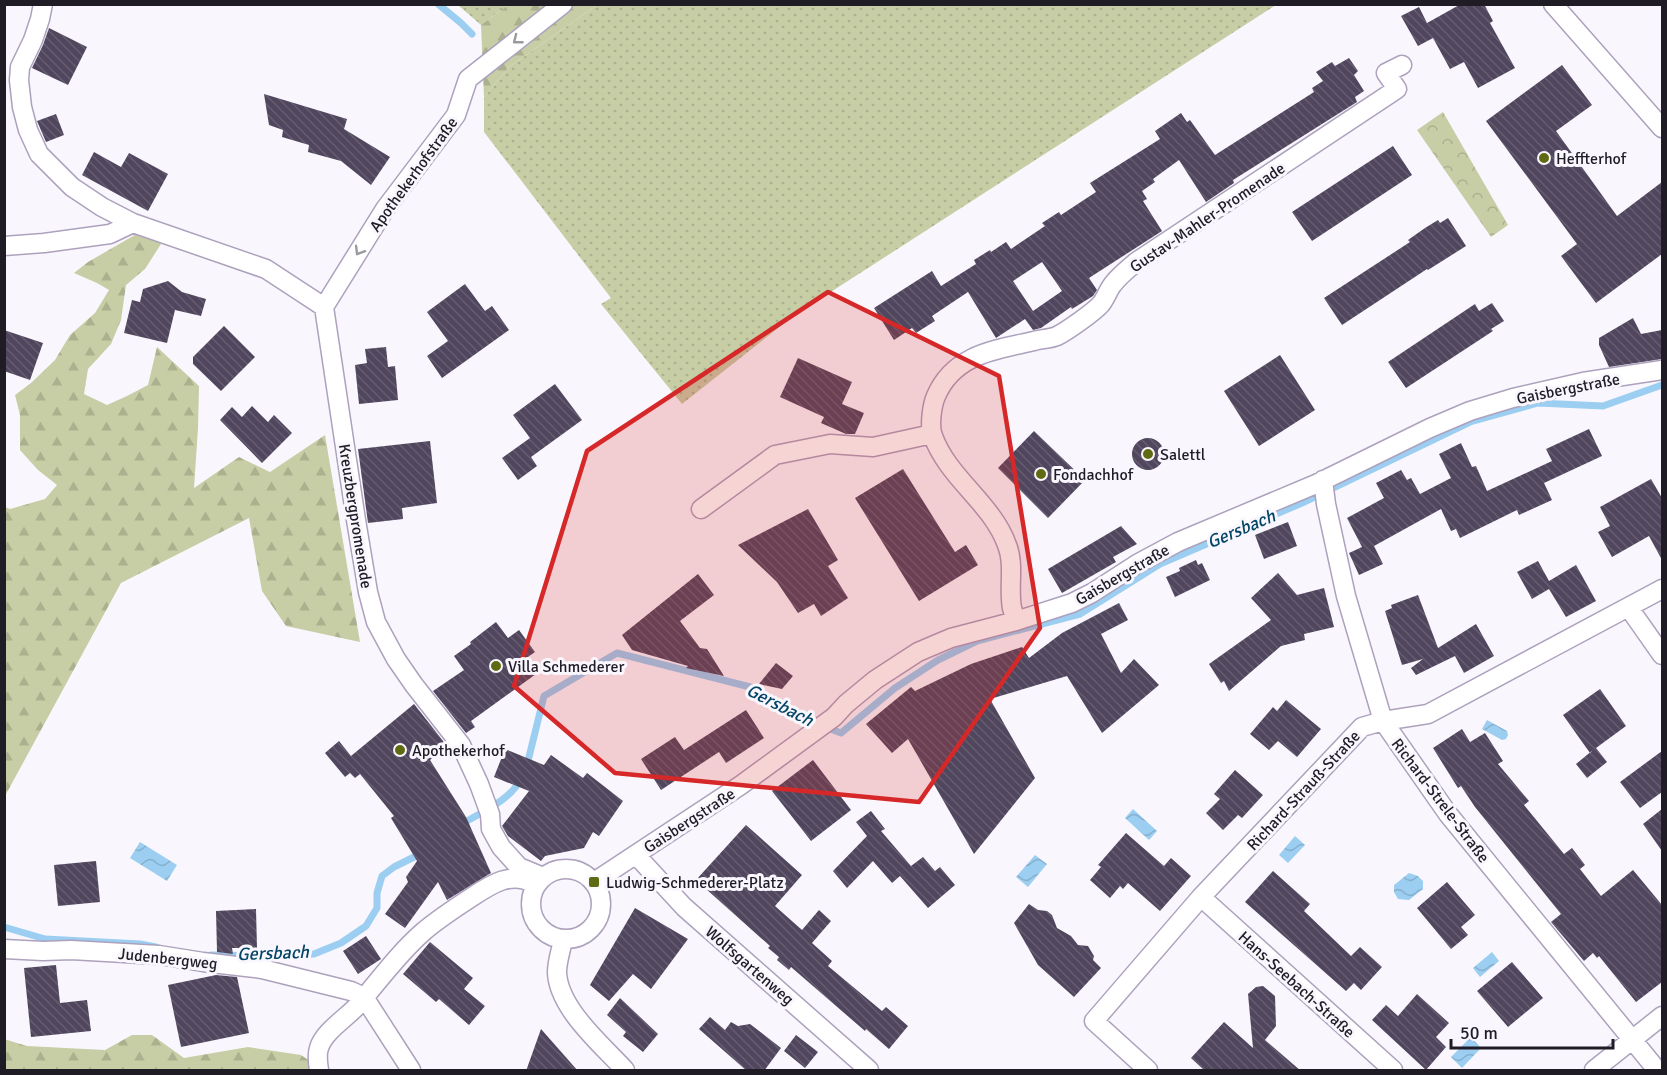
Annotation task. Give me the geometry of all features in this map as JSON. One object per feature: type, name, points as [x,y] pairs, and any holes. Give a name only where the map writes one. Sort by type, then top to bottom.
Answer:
[{"type":"street","points":[[43,4],[33,40],[20,67],[22,107],[39,154],[72,187],[133,224],[266,269],[324,307]]},
{"type":"street","name":"Apothekerhofstraße","points":[[324,307],[385,208],[456,115],[468,79],[563,4]]},
{"type":"street","points":[[1553,4],[1662,128]]},
{"type":"street","name":"Gustav-Mahler-Promenade","points":[[1016,621],[1012,608],[1012,567],[1007,542],[972,491],[949,465],[932,435],[932,405],[941,384],[954,370],[975,356],[1001,347],[1056,336],[1086,316],[1101,304],[1113,284],[1136,262],[1397,89],[1386,73],[1402,65]]},
{"type":"street","points":[[4,246],[110,234],[133,224]]},
{"type":"street","name":"Kreuzbergpromenade","points":[[324,307],[356,520],[368,592],[376,622],[396,659],[461,746],[479,784],[488,808],[491,829],[501,847],[519,867],[539,881]]},
{"type":"street","name":"Gaisbergstraße","points":[[594,882],[741,785],[834,717],[875,680],[918,652],[951,638],[1072,603],[1178,542],[1323,480],[1470,411],[1513,398],[1583,382],[1662,370]]},
{"type":"street","points":[[701,509],[775,455],[830,444],[873,447],[932,435]]},
{"type":"street","name":"Richard-Strele-Straße","points":[[1323,480],[1346,596],[1383,721],[1448,814],[1657,1071]]},
{"type":"street","name":"Richard-Strauß-Straße","points":[[1148,1071],[1095,1022],[1202,897],[1362,727],[1383,721],[1428,714],[1662,589]]},
{"type":"street","points":[[1629,608],[1662,655]]},
{"type":"street","name":"Wolfsgartenweg","points":[[636,855],[684,907],[870,1071]]},
{"type":"street","points":[[564,868],[575,869],[594,882],[600,892],[602,903],[595,925],[586,933],[575,938],[563,939],[544,932],[537,924],[530,905],[532,894],[539,881],[553,871],[564,868]]},
{"type":"street","points":[[319,1071],[319,1048],[324,1038],[359,1004],[398,957],[422,933],[442,916],[498,882],[511,878],[539,881]]},
{"type":"street","name":"Hans-Seebach-Straße","points":[[1202,897],[1393,1071]]},
{"type":"street","points":[[563,939],[557,972],[562,994],[574,1015],[625,1071]]},
{"type":"street","name":"Judenbergweg","points":[[4,949],[141,953],[247,967],[324,984],[364,997]]},
{"type":"street","points":[[364,997],[411,1071]]},
{"type":"street","points":[[1594,1071],[1662,1016]]},
{"type":"highlighted area","points":[[828,292],[999,376],[1040,628],[919,802],[615,773],[514,686],[587,451]]},
{"type":"green space","points":[[458,5],[508,5],[481,25]]},
{"type":"green space","points":[[508,5],[597,5],[509,67],[484,97],[481,25]]},
{"type":"green space","points":[[597,5],[1276,5],[792,317],[682,404],[601,304],[611,298],[484,132],[484,97],[509,67]]},
{"type":"green space","points":[[1443,112],[1508,225],[1491,237],[1417,130]]},
{"type":"green space","points":[[140,232],[152,236],[161,244],[145,269],[126,285],[121,320],[111,344],[88,369],[84,394],[107,405],[148,385],[157,347],[199,386],[194,488],[239,457],[270,472],[325,435],[360,642],[286,626],[262,591],[249,518],[121,583],[5,796],[5,507],[10,509],[45,499],[57,485],[38,470],[20,450],[20,415],[15,395],[55,360],[70,335],[95,313],[109,290],[74,273],[88,262]]},
{"type":"green space","points":[[132,1035],[152,1035],[184,1058],[248,1047],[301,1055],[323,1070],[5,1070],[4,1039],[27,1046],[105,1050]]},
{"type":"water","points":[[1487,720],[1507,731],[1506,739],[1502,740],[1482,729]]},
{"type":"water","points":[[1133,809],[1157,831],[1149,840],[1125,818]]},
{"type":"water","points":[[1295,836],[1305,845],[1288,863],[1279,855]]},
{"type":"water","points":[[140,842],[177,865],[167,881],[130,858]]},
{"type":"water","points":[[1035,855],[1047,864],[1028,887],[1016,877]]},
{"type":"water","points":[[1409,873],[1418,876],[1423,881],[1423,889],[1409,900],[1398,899],[1394,892],[1394,885]]},
{"type":"water","points":[[1492,952],[1499,961],[1480,977],[1473,968]]},
{"type":"water","points":[[1471,1037],[1481,1048],[1462,1068],[1451,1057]]},
{"type":"building","points":[[1461,4],[1484,4],[1493,21],[1490,23],[1515,68],[1478,88],[1464,62],[1450,69],[1433,38],[1418,46],[1401,16],[1419,7],[1427,23]]},
{"type":"building","points":[[49,28],[87,47],[68,85],[32,68]]},
{"type":"building","points":[[1349,58],[1358,71],[1354,75],[1364,91],[1355,97],[1357,102],[1233,180],[1234,183],[1206,202],[1179,160],[1153,179],[1155,182],[1142,191],[1147,199],[1143,201],[1162,231],[1089,278],[1097,290],[1093,296],[1072,309],[1071,307],[1041,328],[1033,330],[1025,319],[996,338],[968,292],[932,316],[935,321],[916,333],[912,328],[894,340],[874,308],[932,271],[941,286],[976,264],[974,260],[990,250],[991,252],[1006,242],[1011,249],[1045,226],[1042,223],[1059,212],[1061,215],[1096,192],[1090,183],[1160,139],[1155,131],[1181,113],[1187,122],[1190,120],[1215,155],[1314,92],[1312,88],[1323,81],[1316,72],[1332,62],[1335,66]],"holes":[[[1042,262],[1062,291],[1033,311],[1013,281]]]},
{"type":"building","name":"Heffterhof","points":[[1562,65],[1592,105],[1556,131],[1617,216],[1662,182],[1662,254],[1596,303],[1561,256],[1577,244],[1486,121]]},
{"type":"building","points":[[264,94],[347,119],[344,129],[390,157],[371,185],[341,161],[308,152],[309,145],[282,137],[283,130],[269,125]]},
{"type":"building","points":[[56,114],[64,135],[46,142],[37,121]]},
{"type":"building","points":[[1393,146],[1412,175],[1312,241],[1292,212]]},
{"type":"building","points":[[94,152],[121,167],[129,153],[168,174],[148,211],[82,175]]},
{"type":"building","points":[[1448,218],[1466,246],[1342,325],[1324,298],[1410,242],[1408,240],[1425,228],[1438,220],[1440,223]]},
{"type":"building","points":[[168,281],[182,292],[206,299],[201,316],[175,310],[167,343],[124,333],[132,300],[140,302],[143,289]]},
{"type":"building","points":[[465,284],[485,311],[492,306],[509,330],[442,378],[427,356],[448,341],[427,312]]},
{"type":"building","points":[[1492,303],[1504,321],[1491,329],[1493,331],[1406,388],[1388,362],[1475,304],[1479,311]]},
{"type":"building","points":[[1633,318],[1641,334],[1662,330],[1662,359],[1609,367],[1599,345],[1599,338]]},
{"type":"building","points":[[224,326],[255,357],[221,391],[193,364],[193,357]]},
{"type":"building","points":[[4,330],[43,343],[30,380],[4,371]]},
{"type":"building","points":[[386,347],[388,367],[395,366],[398,400],[359,404],[355,365],[367,363],[365,349]]},
{"type":"building","points":[[1280,355],[1315,410],[1259,446],[1224,391]]},
{"type":"building","points":[[798,358],[852,382],[842,404],[864,413],[855,434],[846,434],[821,423],[824,417],[780,397]]},
{"type":"building","points":[[555,384],[582,420],[531,457],[537,466],[518,480],[502,458],[530,438],[513,415]]},
{"type":"building","points":[[252,406],[268,422],[274,415],[292,433],[262,463],[220,420],[232,407],[242,417]]},
{"type":"building","points":[[1589,429],[1602,456],[1544,483],[1552,500],[1519,515],[1517,510],[1460,538],[1456,529],[1451,531],[1441,509],[1374,546],[1383,564],[1359,575],[1349,553],[1362,547],[1347,518],[1384,498],[1376,483],[1401,470],[1407,480],[1411,478],[1420,494],[1451,478],[1439,454],[1461,443],[1472,467],[1476,466],[1487,491],[1552,461],[1546,449]]},
{"type":"building","name":"Fondachhof","points":[[1034,431],[1085,480],[1048,518],[998,468]]},
{"type":"building","name":"Salettl","points":[[1148,438],[1159,443],[1164,454],[1159,465],[1148,470],[1137,465],[1132,454],[1137,443]]},
{"type":"building","points":[[430,441],[437,503],[402,508],[403,519],[368,523],[358,449]]},
{"type":"building","points":[[903,469],[955,552],[966,545],[978,565],[919,601],[855,498]]},
{"type":"building","points":[[1651,479],[1662,498],[1662,560],[1649,536],[1612,557],[1598,532],[1610,526],[1600,507]]},
{"type":"building","points":[[808,509],[838,560],[828,566],[848,598],[821,616],[814,604],[798,613],[777,582],[738,545]]},
{"type":"building","points":[[1288,522],[1297,546],[1264,559],[1255,535]]},
{"type":"building","points":[[1121,526],[1137,544],[1113,557],[1116,562],[1062,593],[1048,569]]},
{"type":"building","points":[[1196,560],[1198,565],[1202,563],[1210,580],[1175,597],[1166,577]]},
{"type":"building","points":[[1538,561],[1549,581],[1576,565],[1596,601],[1566,617],[1549,589],[1532,599],[1517,572]]},
{"type":"building","points":[[1278,573],[1297,595],[1324,588],[1334,627],[1304,634],[1305,640],[1281,646],[1229,691],[1224,681],[1221,683],[1209,664],[1271,620],[1251,598]]},
{"type":"building","points":[[698,574],[714,595],[680,621],[700,648],[707,649],[724,676],[686,668],[688,666],[632,650],[622,635]]},
{"type":"building","points":[[1418,595],[1438,648],[1476,624],[1494,656],[1464,673],[1455,656],[1416,675],[1411,668],[1423,659],[1402,665],[1385,611],[1392,608],[1391,605]]},
{"type":"building","points":[[1119,603],[1128,620],[1101,634],[1121,673],[1134,659],[1159,685],[1102,733],[1067,676],[990,699],[1035,778],[974,854],[908,739],[892,753],[866,724],[911,687],[915,691],[971,664],[1022,647],[1029,658],[1062,633]]},
{"type":"building","name":"Villa Schmederer","points":[[496,622],[508,638],[519,630],[535,652],[525,659],[536,674],[471,721],[475,727],[466,733],[433,691],[464,670],[454,656]]},
{"type":"building","points":[[776,663],[793,676],[782,689],[759,684]]},
{"type":"building","points":[[1600,689],[1626,726],[1596,748],[1607,762],[1587,778],[1576,764],[1590,753],[1563,715]]},
{"type":"building","points":[[1286,700],[1321,729],[1297,757],[1278,741],[1269,750],[1250,734],[1273,707],[1277,711]]},
{"type":"building","points":[[414,704],[447,746],[430,760],[466,817],[491,873],[447,900],[438,882],[405,928],[385,914],[408,882],[406,877],[417,861],[391,818],[394,816],[360,774],[355,778],[350,773],[345,777],[325,753],[339,741],[351,756]]},
{"type":"building","points":[[746,710],[764,738],[726,763],[719,752],[661,790],[641,759],[675,737],[684,750]]},
{"type":"building","points":[[1462,729],[1470,742],[1485,733],[1503,761],[1498,764],[1529,801],[1524,805],[1564,854],[1572,848],[1585,865],[1580,869],[1601,896],[1633,870],[1662,905],[1662,982],[1636,1002],[1599,956],[1597,958],[1593,953],[1584,961],[1551,922],[1561,914],[1475,807],[1461,786],[1458,788],[1433,748]]},
{"type":"building","points":[[505,749],[544,765],[551,755],[583,778],[587,773],[623,801],[599,836],[593,832],[584,848],[545,856],[541,861],[508,836],[502,826],[529,791],[494,777]]},
{"type":"building","points":[[1662,751],[1662,792],[1640,808],[1620,782]]},
{"type":"building","points":[[813,760],[851,810],[811,841],[772,791]]},
{"type":"building","points":[[1235,770],[1263,795],[1242,818],[1238,815],[1223,830],[1206,813],[1220,799],[1214,794]]},
{"type":"building","points":[[1662,809],[1662,851],[1643,824]]},
{"type":"building","points":[[871,811],[885,829],[881,831],[911,866],[923,857],[935,871],[940,867],[955,885],[928,908],[900,876],[892,883],[873,861],[847,888],[833,871],[867,836],[856,822]]},
{"type":"building","points":[[746,825],[802,875],[775,906],[802,930],[819,910],[831,921],[812,943],[832,961],[828,966],[882,1011],[886,1007],[908,1026],[889,1049],[791,967],[789,970],[777,960],[779,957],[768,948],[770,946],[696,880]]},
{"type":"building","points":[[1126,833],[1164,866],[1171,858],[1191,876],[1160,911],[1128,883],[1123,889],[1120,886],[1110,898],[1090,880],[1101,867],[1098,865]]},
{"type":"building","points":[[96,861],[100,902],[58,906],[54,865]]},
{"type":"building","points":[[1273,871],[1310,904],[1304,911],[1351,956],[1360,947],[1382,967],[1361,990],[1354,983],[1346,991],[1245,902]]},
{"type":"building","points":[[1447,882],[1475,915],[1461,927],[1468,935],[1451,949],[1417,908]]},
{"type":"building","points":[[1029,904],[1052,915],[1057,928],[1071,936],[1078,945],[1088,946],[1094,956],[1093,960],[1101,968],[1074,997],[1038,965],[1014,923]]},
{"type":"building","points":[[635,908],[688,939],[651,989],[633,974],[609,1001],[590,985]]},
{"type":"building","points":[[256,909],[257,948],[232,948],[233,954],[217,952],[216,911]]},
{"type":"building","points":[[366,936],[381,959],[358,974],[343,951]]},
{"type":"building","points":[[430,942],[473,978],[464,989],[485,1006],[469,1025],[439,999],[436,1002],[403,974]]},
{"type":"building","points":[[1512,962],[1543,998],[1508,1027],[1477,991]]},
{"type":"building","points":[[56,965],[60,1003],[87,1000],[91,1031],[31,1037],[24,968]]},
{"type":"building","points":[[216,975],[237,977],[249,1033],[181,1047],[168,985]]},
{"type":"building","points":[[1263,986],[1275,996],[1276,1026],[1265,1040],[1301,1071],[1205,1071],[1191,1058],[1224,1022],[1253,1048],[1248,994],[1256,987]]},
{"type":"building","points":[[1417,994],[1449,1023],[1436,1037],[1446,1047],[1426,1070],[1372,1020],[1386,1005],[1398,1016]]},
{"type":"building","points":[[620,998],[658,1034],[643,1052],[623,1036],[626,1032],[607,1015]]},
{"type":"building","points":[[710,1017],[725,1030],[731,1022],[738,1026],[750,1024],[781,1048],[764,1071],[747,1071],[699,1029]]},
{"type":"building","points":[[541,1029],[578,1071],[526,1071]]},
{"type":"building","points":[[796,1035],[818,1052],[805,1068],[784,1051]]},
{"type":"waterway","points":[[438,4],[472,34]]},
{"type":"waterway","name":"Gersbach","points":[[527,765],[544,696],[617,653],[754,688],[784,711],[841,733],[895,688],[938,660],[977,641],[1080,614],[1160,564],[1302,503],[1470,422],[1538,403],[1603,406],[1662,385]]},
{"type":"waterway","name":"Gersbach","points":[[460,825],[511,793],[521,778]]},
{"type":"waterway","name":"Gersbach","points":[[211,955],[314,954],[341,943],[366,926],[377,908],[377,893],[382,876],[414,857],[420,850]]},
{"type":"waterway","name":"Gersbach","points":[[4,927],[45,939],[140,944],[156,947]]},
{"type":"place","name":"Heffterhof","points":[[1544,158]]},
{"type":"place","name":"Salettl","points":[[1148,454]]},
{"type":"place","name":"Fondachhof","points":[[1041,474]]},
{"type":"place","name":"Villa Schmederer","points":[[496,666]]},
{"type":"place","name":"Apothekerhof","points":[[400,750]]},
{"type":"place","name":"Ludwig-Schmederer-Platz","points":[[594,882]]}]
